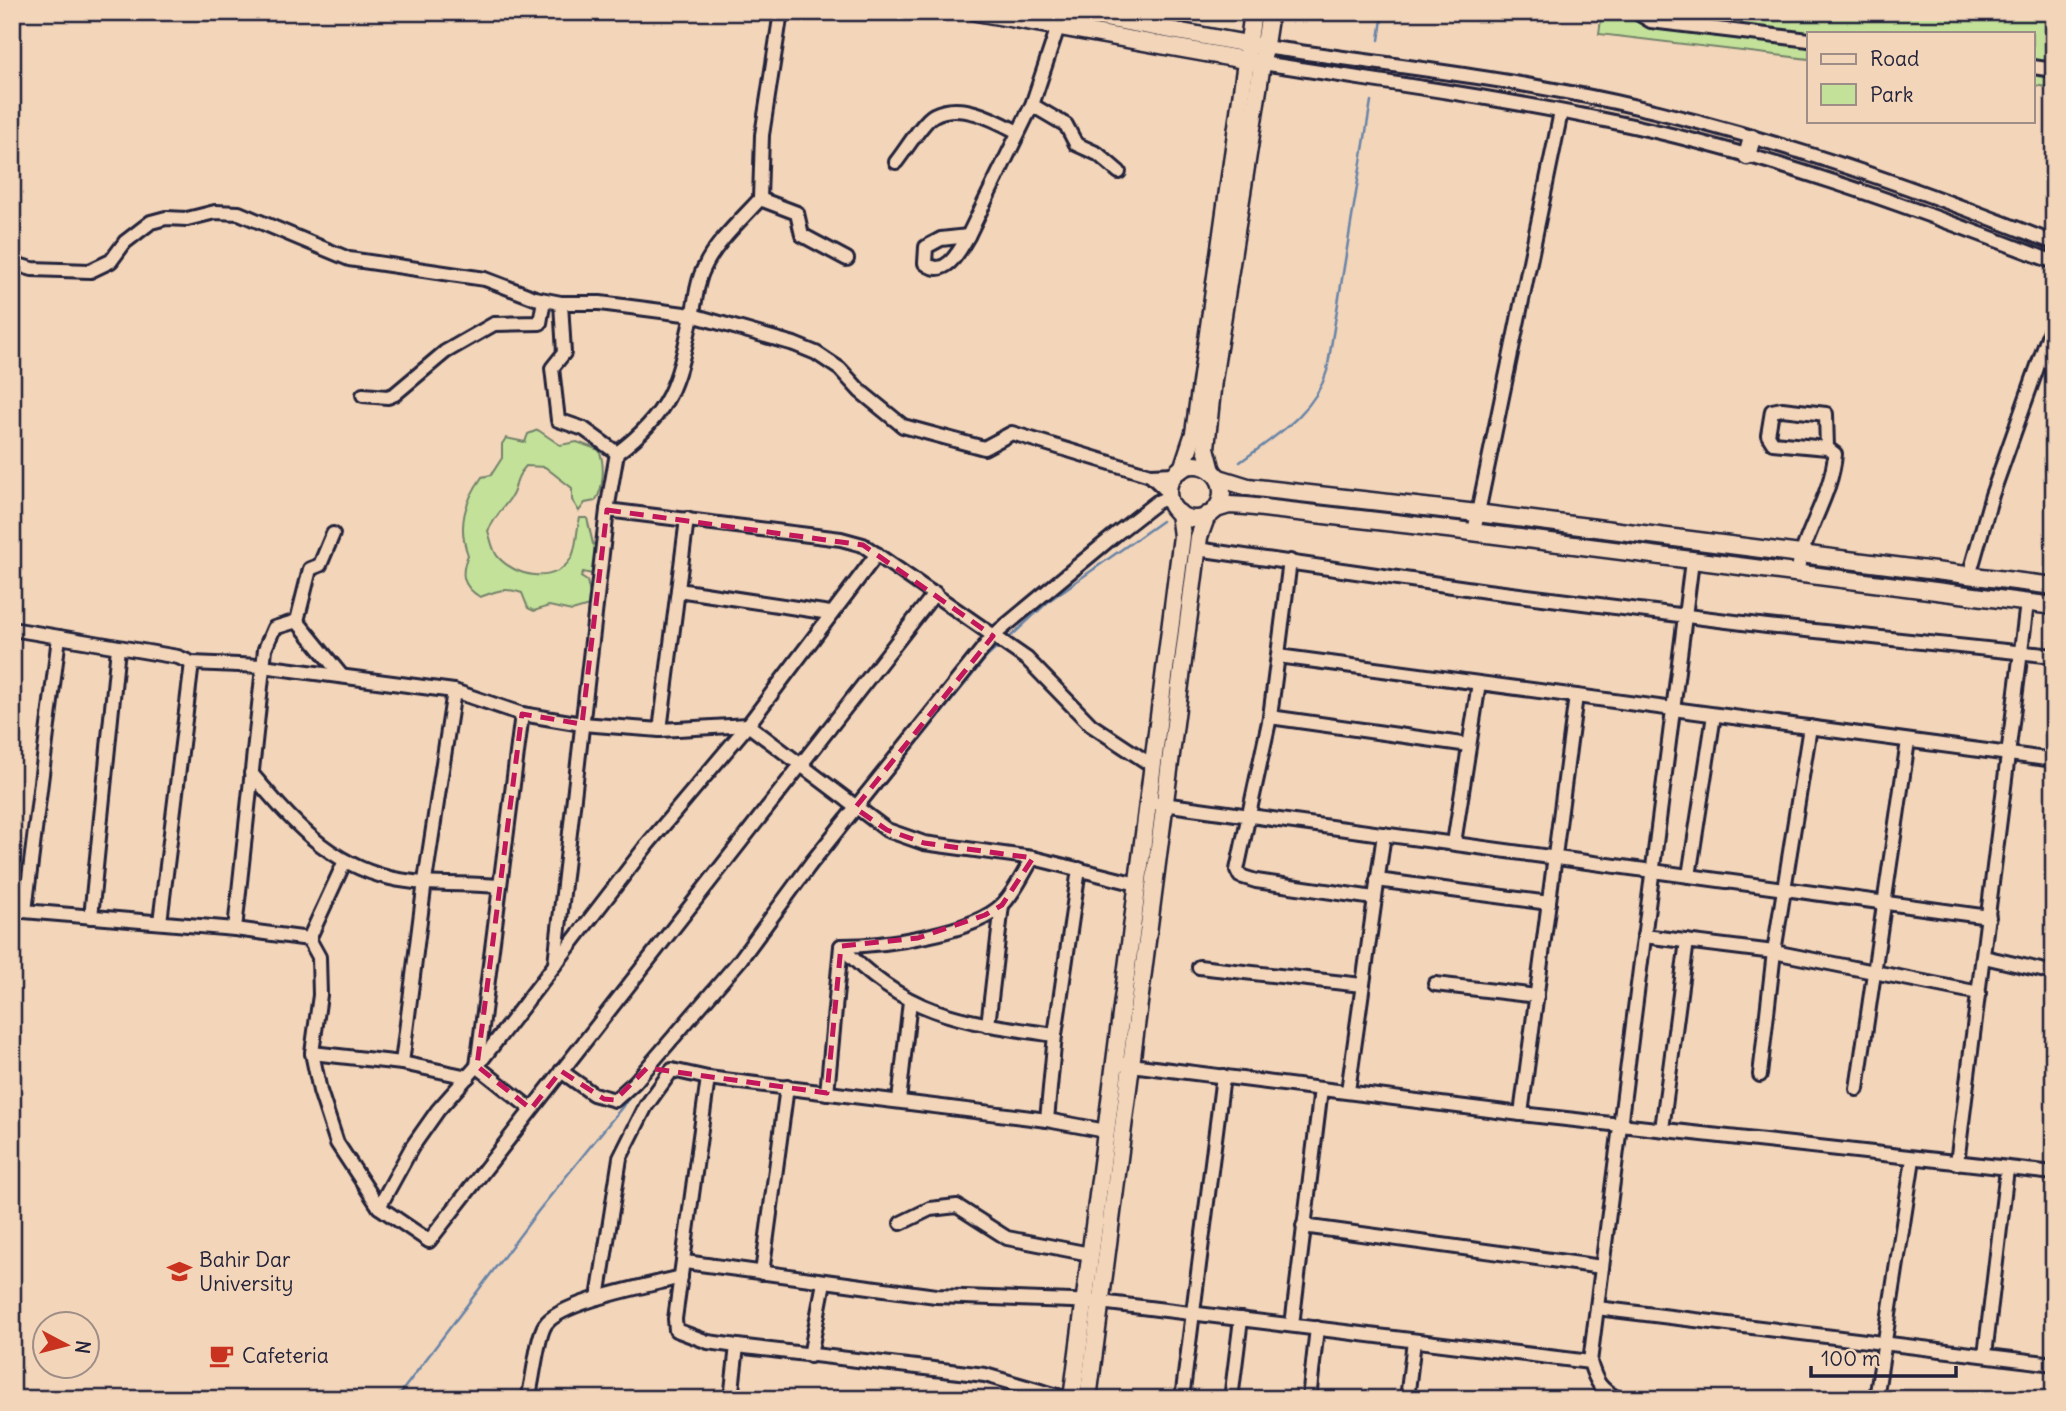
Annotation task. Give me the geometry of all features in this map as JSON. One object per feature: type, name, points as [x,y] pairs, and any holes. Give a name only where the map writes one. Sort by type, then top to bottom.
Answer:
[{"type":"main road","points":[[976,12],[1058,27],[1255,54]]},
{"type":"main road","points":[[1071,12],[1255,54]]},
{"type":"main road","points":[[1087,1399],[1092,1302],[1156,803],[1197,549],[1222,494],[1206,448],[1255,54],[1253,12]]},
{"type":"main road","points":[[1140,930],[1138,884],[1156,803],[1153,766],[1182,536],[1179,513],[1169,495],[1194,433],[1255,54],[1270,12]]},
{"type":"main road","points":[[1747,156],[1752,138]]},
{"type":"main road","points":[[1178,471],[1197,465],[1248,487],[1477,513],[2054,586]]},
{"type":"main road","points":[[1179,513],[1193,518],[1229,505],[1246,506],[1474,532],[2054,606]]},
{"type":"main road","points":[[1914,590],[1916,570]]},
{"type":"main road","points":[[1070,1399],[1092,1302],[1090,1254],[1106,1131],[1122,1064]]},
{"type":"street","points":[[555,963],[607,510],[617,453],[645,433],[668,403],[702,271],[760,199],[762,135],[781,12]]},
{"type":"street","points":[[1636,12],[1651,21],[1807,40]]},
{"type":"street","points":[[968,236],[1032,105],[1058,27]]},
{"type":"street","points":[[1255,54],[1614,122],[1747,156],[1877,197],[2054,262]]},
{"type":"street","points":[[1255,54],[1566,92],[1752,138],[1884,178],[2054,243]]},
{"type":"street","points":[[2035,67],[2054,70]]},
{"type":"street","points":[[1032,105],[1066,125],[1076,144],[1098,154],[1119,172]]},
{"type":"street","points":[[897,162],[933,115],[952,110],[982,114],[1018,132]]},
{"type":"street","points":[[1474,532],[1561,112]]},
{"type":"street","points":[[760,199],[797,213],[802,235],[847,260]]},
{"type":"street","points":[[12,263],[32,269],[90,271],[111,261],[125,242],[151,222],[227,212],[248,216],[349,259],[485,279],[544,300],[561,303],[600,303],[692,315],[816,353],[840,369],[860,391],[903,426],[984,449],[1012,433],[1150,475],[1178,471]]},
{"type":"street","points":[[363,395],[388,397],[396,394],[445,352],[494,324],[540,323],[544,300]]},
{"type":"street","points":[[561,303],[564,353],[552,368],[558,420],[584,429],[617,453]]},
{"type":"street","points":[[1969,576],[1992,495],[2054,320]]},
{"type":"street","points":[[1797,574],[1800,555],[1836,454],[1827,448],[1773,443],[1768,435],[1772,411],[1783,409],[1826,414],[1827,448]]},
{"type":"street","points":[[561,1071],[593,1094],[615,1100],[648,1068],[740,960],[993,636],[1126,526],[1169,495],[1150,475]]},
{"type":"street","points":[[607,510],[841,539],[863,545],[1027,659],[1091,725],[1153,766]]},
{"type":"street","points":[[660,730],[687,519]]},
{"type":"street","points":[[297,621],[310,569],[320,565],[333,534]]},
{"type":"street","points":[[1197,549],[1487,591],[1767,626],[2054,656]]},
{"type":"street","points":[[379,1207],[412,1147],[438,1110],[477,1066],[647,845],[748,725],[877,554]]},
{"type":"street","points":[[1290,561],[1270,717],[1237,870],[1240,876],[1256,881],[1374,898]]},
{"type":"street","points":[[1619,1399],[1605,1392],[1596,1382],[1590,1362],[1692,561]]},
{"type":"street","points":[[678,590],[830,613]]},
{"type":"street","points":[[309,939],[319,957],[320,995],[312,1053],[320,1091],[337,1143],[379,1207],[429,1241],[935,593]]},
{"type":"street","points":[[1957,1163],[2026,603]]},
{"type":"street","points":[[235,929],[265,649],[274,628],[297,621]]},
{"type":"street","points":[[297,621],[341,675]]},
{"type":"street","points":[[12,629],[178,657],[192,663],[262,666],[454,691],[522,714],[582,724],[660,730],[748,725],[887,830],[924,843],[1033,858],[1138,884]]},
{"type":"street","points":[[59,636],[18,911],[235,929],[309,939]]},
{"type":"street","points":[[91,917],[118,648]]},
{"type":"street","points":[[1278,656],[2054,760]]},
{"type":"street","points":[[160,922],[192,663]]},
{"type":"street","points":[[1454,843],[1479,683]]},
{"type":"street","points":[[402,1063],[425,881],[454,691]]},
{"type":"street","points":[[1521,1114],[1576,696]]},
{"type":"street","points":[[477,1066],[522,714]]},
{"type":"street","points":[[1689,876],[1714,715]]},
{"type":"street","points":[[1270,717],[1469,745]]},
{"type":"street","points":[[1760,1075],[1774,952],[1787,889],[1811,727]]},
{"type":"street","points":[[1857,1089],[1872,971],[1908,741]]},
{"type":"street","points":[[251,773],[293,822],[320,846],[345,861],[391,879],[498,886]]},
{"type":"street","points":[[1156,803],[1989,917]]},
{"type":"street","points":[[1348,1091],[1384,834]]},
{"type":"street","points":[[841,946],[877,945],[918,939],[985,915],[1002,905],[1033,858]]},
{"type":"street","points":[[309,939],[345,861]]},
{"type":"street","points":[[1047,1120],[1055,1035],[1079,869]]},
{"type":"street","points":[[1377,880],[1549,903]]},
{"type":"street","points":[[989,1025],[1002,905]]},
{"type":"street","points":[[1644,936],[1774,952],[1979,993]]},
{"type":"street","points":[[1662,1129],[1687,942]]},
{"type":"street","points":[[841,946],[863,971],[926,1010],[989,1025],[1055,1035]]},
{"type":"street","points":[[827,1093],[841,946]]},
{"type":"street","points":[[1984,957],[2054,973]]},
{"type":"street","points":[[1199,967],[1362,985]]},
{"type":"street","points":[[1435,984],[1536,996]]},
{"type":"street","points":[[899,1101],[910,1001]]},
{"type":"street","points":[[312,1053],[402,1063],[468,1077]]},
{"type":"street","points":[[1122,1064],[1521,1114],[2054,1174]]},
{"type":"street","points":[[477,1066],[531,1109]]},
{"type":"street","points":[[648,1068],[708,1078],[1047,1120],[1106,1131]]},
{"type":"street","points":[[598,1298],[620,1158],[646,1105],[672,1070]]},
{"type":"street","points":[[1182,1399],[1223,1076]]},
{"type":"street","points":[[708,1078],[676,1330],[708,1342],[985,1375],[1070,1399]]},
{"type":"street","points":[[762,1273],[787,1087]]},
{"type":"street","points":[[1292,1325],[1321,1089]]},
{"type":"street","points":[[1876,1399],[1913,1159]]},
{"type":"street","points":[[1985,1355],[2007,1169]]},
{"type":"street","points":[[901,1223],[930,1209],[957,1206],[1007,1238],[1090,1254]]},
{"type":"street","points":[[1303,1226],[1602,1266]]},
{"type":"street","points":[[685,1262],[936,1296],[1092,1302],[1590,1362]]},
{"type":"street","points":[[527,1399],[544,1326],[558,1315],[598,1298],[681,1277]]},
{"type":"street","points":[[810,1356],[824,1282]]},
{"type":"street","points":[[1597,1308],[2054,1364]]},
{"type":"street","points":[[1231,1399],[1241,1319]]},
{"type":"street","points":[[1309,1399],[1317,1328]]},
{"type":"street","points":[[1407,1399],[1414,1341]]},
{"type":"street","points":[[731,1399],[737,1346]]},
{"type":"highlighted area","points":[[607,510],[863,545],[993,636],[855,808],[887,830],[924,843],[1033,858],[1002,905],[985,915],[918,938],[841,946],[827,1093],[647,1068],[615,1100],[604,1099],[561,1071],[531,1109],[477,1066],[522,714],[582,724]]},
{"type":"green space","points":[[1602,12],[2054,12],[2054,88],[2035,85],[2035,32],[1807,32],[1807,59],[1599,34]]},
{"type":"green space","points":[[538,430],[560,445],[577,442],[599,450],[603,476],[598,496],[595,501],[585,503],[579,511],[572,500],[572,488],[545,467],[526,466],[519,475],[511,497],[488,531],[494,551],[505,564],[524,573],[544,575],[554,573],[570,560],[580,518],[587,518],[593,544],[597,546],[592,574],[583,572],[581,577],[587,581],[591,598],[589,606],[572,611],[549,606],[534,611],[528,608],[522,593],[510,590],[480,597],[469,588],[464,579],[468,555],[463,524],[471,495],[482,477],[491,475],[502,458],[502,444],[506,438],[525,442],[528,434]]},
{"type":"waterway","points":[[1379,40],[1383,12]]},
{"type":"waterway","points":[[1240,462],[1303,412],[1313,400],[1327,371],[1371,101]]},
{"type":"waterway","points":[[1007,640],[1050,600],[1162,521]]},
{"type":"waterway","points":[[865,808],[986,658],[999,646]]},
{"type":"waterway","points":[[784,910],[861,813]]},
{"type":"waterway","points":[[396,1399],[539,1210],[640,1085]]},
{"type":"place","name":"Bahir Dar University","points":[[179,1272]]},
{"type":"place","name":"Cafeteria","points":[[222,1356]]}]
